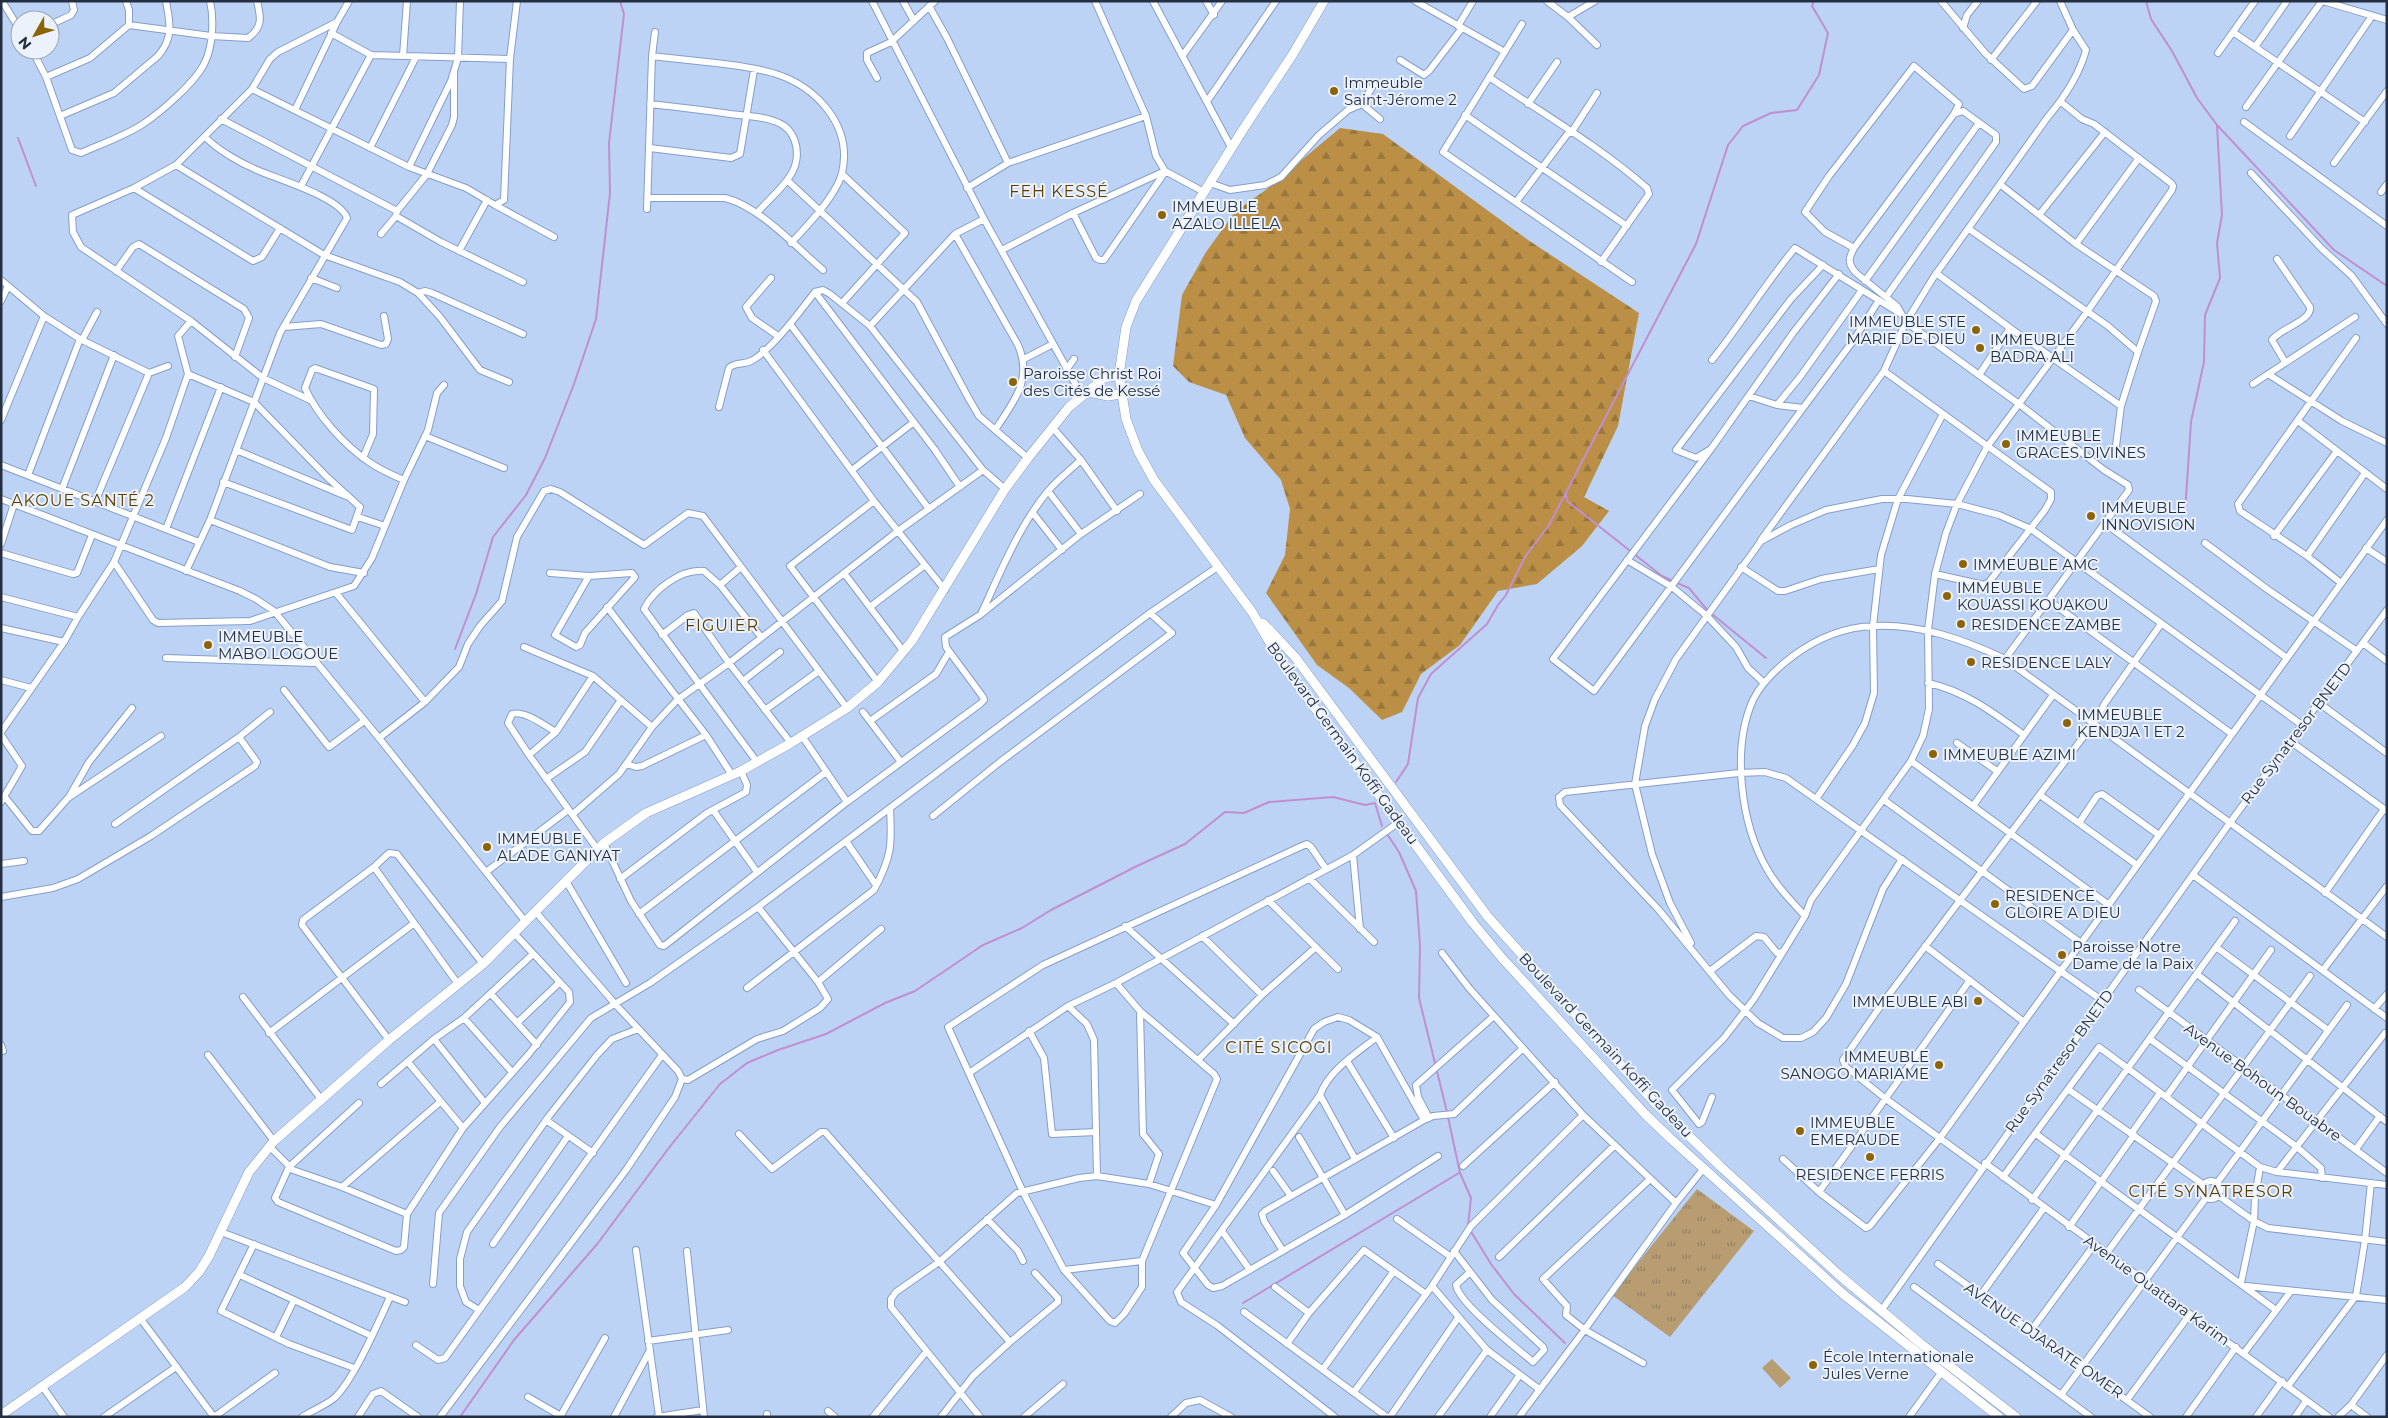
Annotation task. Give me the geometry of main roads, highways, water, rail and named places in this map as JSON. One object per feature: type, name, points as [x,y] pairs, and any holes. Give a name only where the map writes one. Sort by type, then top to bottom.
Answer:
[{"type":"main road","points":[[1252,612],[1147,467],[1132,436],[1120,394],[1119,374],[1126,327],[1136,301],[1324,1]]},
{"type":"main road","points":[[1,1414],[190,1282],[209,1256],[249,1172],[271,1144],[389,1040],[483,964],[524,921],[601,847],[646,813],[741,771],[791,743],[847,708],[878,682],[904,652],[945,590],[1005,489],[1028,458],[1069,407],[1104,378],[1119,374]]},
{"type":"main road","points":[[1085,394],[1108,396],[1120,394]]},
{"type":"main road","name":"Boulevard Germain Koffi Gadeau","points":[[1252,612],[1281,662],[1473,923],[1502,958],[1645,1114],[1843,1294],[1999,1417]]},
{"type":"main road","name":"Boulevard Germain Koffi Gadeau","points":[[1252,612],[1296,658],[1482,909],[1654,1102],[1798,1238],[1881,1310],[2016,1417]]},
{"type":"waterway","points":[[455,649],[476,594],[493,537],[526,495],[545,458],[574,384],[596,319],[610,193],[609,143],[624,14],[620,1]]},
{"type":"waterway","points":[[1396,782],[1408,764],[1418,698],[1431,674],[1487,624],[1506,595],[1525,557],[1549,525],[1696,244],[1728,145],[1743,126],[1771,113],[1797,110],[1819,75],[1828,33],[1812,6],[1814,1]]},
{"type":"waterway","points":[[2146,1],[2151,19],[2172,51],[2197,98],[2217,125],[2334,250],[2387,286]]},
{"type":"waterway","points":[[2185,513],[2191,422],[2204,362],[2205,315],[2220,278],[2217,243],[2222,215],[2217,125]]},
{"type":"waterway","points":[[18,138],[36,186]]},
{"type":"waterway","points":[[1566,494],[1567,501],[1662,576],[1673,581]]},
{"type":"waterway","points":[[1677,583],[1689,588],[1708,611]]},
{"type":"waterway","points":[[1712,614],[1766,658]]},
{"type":"waterway","points":[[460,1417],[514,1340],[598,1243],[668,1149],[720,1084],[747,1063],[778,1050],[826,1034],[885,1003],[915,991],[983,945],[1022,928],[1051,910],[1185,844],[1225,812],[1244,813],[1269,802],[1333,797],[1365,805],[1375,803],[1382,826]]},
{"type":"waterway","points":[[1387,834],[1399,852],[1416,891],[1420,946],[1419,998],[1447,1112]]},
{"type":"waterway","points":[[1448,1117],[1460,1173],[1471,1198],[1468,1226]]},
{"type":"waterway","points":[[1243,1303],[1459,1173]]},
{"type":"waterway","points":[[1470,1230],[1491,1264],[1514,1294],[1565,1343]]},
{"type":"place","name":"Immeuble Saint-Jérome 2","points":[[1334,91]]},
{"type":"place","name":"IMMEUBLE AZALO ILLELA","points":[[1162,215]]},
{"type":"place","name":"IMMEUBLE STE MARIE DE DIEU","points":[[1976,330]]},
{"type":"place","name":"IMMEUBLE BADRA ALI","points":[[1980,348]]},
{"type":"place","name":"Paroisse Christ Roi des Cités de Kessé","points":[[1013,382]]},
{"type":"place","name":"IMMEUBLE GRACES DIVINES","points":[[2006,444]]},
{"type":"place","name":"IMMEUBLE INNOVISION","points":[[2091,516]]},
{"type":"place","name":"IMMEUBLE AMC","points":[[1963,564]]},
{"type":"place","name":"IMMEUBLE KOUASSI KOUAKOU","points":[[1947,596]]},
{"type":"place","name":"RESIDENCE ZAMBE","points":[[1961,624]]},
{"type":"place","name":"IMMEUBLE MABO LOGOUE","points":[[208,645]]},
{"type":"place","name":"RESIDENCE LALY","points":[[1971,662]]},
{"type":"place","name":"IMMEUBLE KENDJA 1 ET 2","points":[[2067,723]]},
{"type":"place","name":"IMMEUBLE AZIMI","points":[[1933,754]]},
{"type":"place","name":"IMMEUBLE ALADE GANIYAT","points":[[487,847]]},
{"type":"place","name":"RESIDENCE GLOIRE A DIEU","points":[[1995,904]]},
{"type":"place","name":"Paroisse Notre Dame de la Paix","points":[[2062,955]]},
{"type":"place","name":"IMMEUBLE ABI","points":[[1978,1001]]},
{"type":"place","name":"IMMEUBLE SANOGO MARIAME","points":[[1939,1065]]},
{"type":"place","name":"IMMEUBLE EMERAUDE","points":[[1800,1131]]},
{"type":"place","name":"RESIDENCE FERRIS","points":[[1870,1157]]},
{"type":"place","name":"École Internationale Jules Verne","points":[[1813,1365]]},
{"type":"district","name":"FEH KESSÉ","points":[[1059,191]]},
{"type":"district","name":"AKOUE SANTÉ 2","points":[[83,500]]},
{"type":"district","name":"FIGUIER","points":[[722,625]]},
{"type":"district","name":"CITÉ SICOGI","points":[[1279,1047]]},
{"type":"district","name":"CITÉ SYNATRESOR","points":[[2211,1191]]}]
